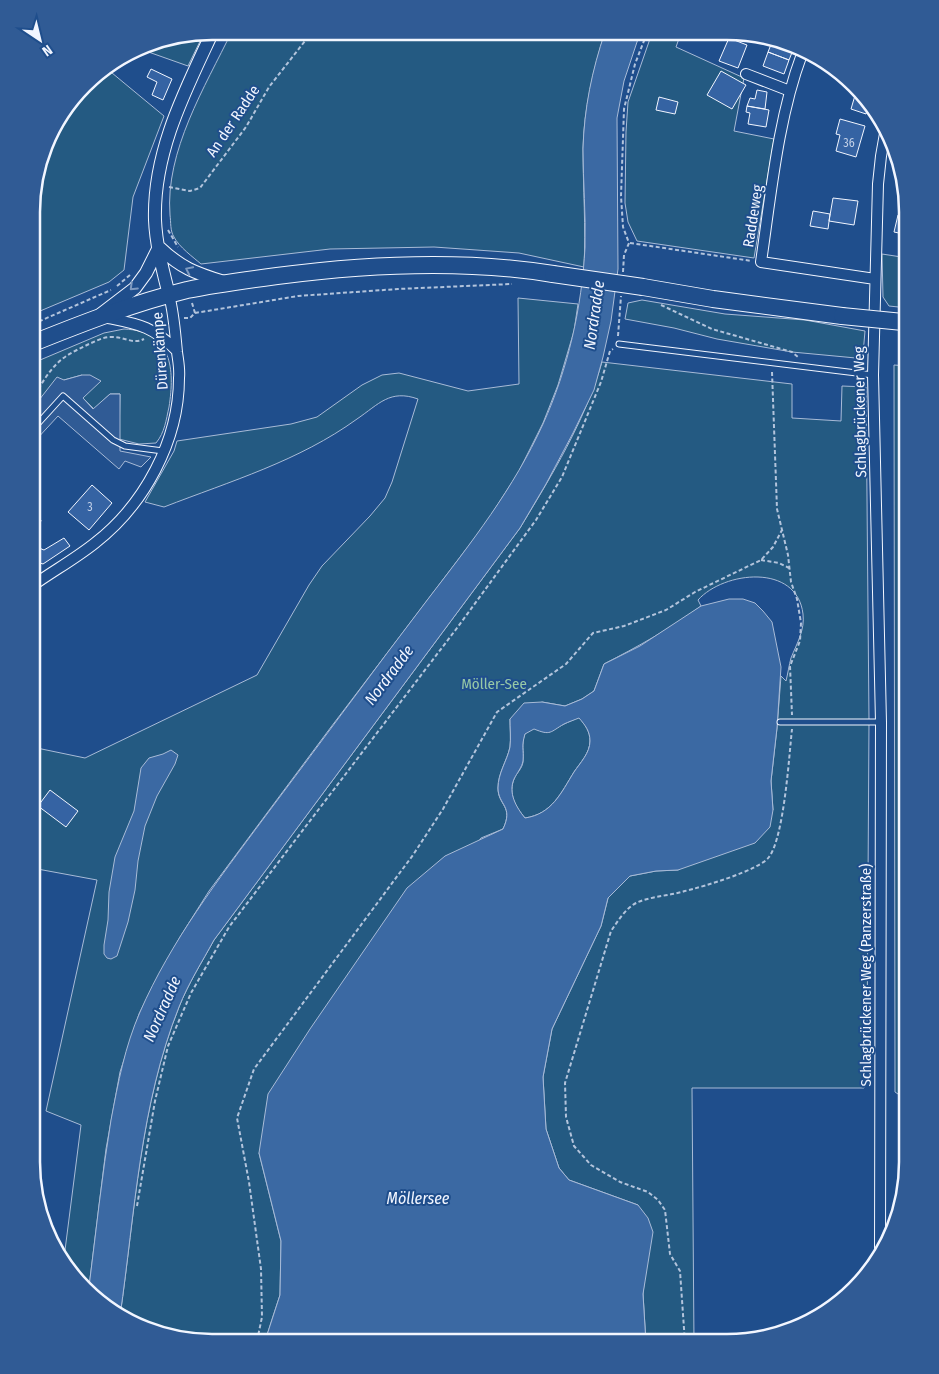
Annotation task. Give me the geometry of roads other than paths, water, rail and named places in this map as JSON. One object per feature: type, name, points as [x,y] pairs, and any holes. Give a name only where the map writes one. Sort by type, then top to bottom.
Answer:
[{"type":"main road","points":[[40,340],[99,317],[169,295],[225,283],[314,271],[446,265],[515,268],[713,299],[899,321]]},
{"type":"street","points":[[169,295],[155,220],[156,185],[166,141],[182,98],[209,40]]},
{"type":"street","name":"Raddeweg","points":[[801,57],[794,76],[781,132],[762,262],[875,279]]},
{"type":"street","points":[[746,74],[790,92]]},
{"type":"street","name":"Schlagbrückener Weg","points":[[881,696],[873,374],[878,184],[884,142]]},
{"type":"street","points":[[159,247],[181,266],[194,273],[225,283]]},
{"type":"street","points":[[99,317],[135,288],[146,273],[159,247]]},
{"type":"street","name":"Dürenkämpe","points":[[40,580],[96,542],[132,506],[146,486],[171,434],[177,407],[180,377],[175,319],[169,295]]},
{"type":"street","points":[[99,317],[144,326],[165,339],[177,351]]},
{"type":"street","name":"Schlagbrückener Weg (Panzerstraße)","points":[[880,1240],[881,696]]},
{"type":"lane","points":[[619,344],[873,374]]},
{"type":"lane","points":[[40,422],[64,396],[113,440],[125,446],[163,451]]},
{"type":"lane","points":[[780,722],[881,722]]},
{"type":"water","name":"Nordradde","points":[[603,40],[638,40],[624,81],[617,118],[618,269],[611,321],[594,390],[546,484],[520,528],[214,940],[191,981],[179,1007],[155,1082],[140,1159],[121,1308],[90,1282],[111,1120],[122,1065],[130,1038],[152,986],[196,912],[387,653],[476,536],[519,470],[543,424],[560,382],[581,292],[585,247],[583,149],[587,104]]},
{"type":"water","name":"Möllersee","points":[[729,599],[743,599],[755,603],[772,622],[781,667],[771,781],[773,810],[770,827],[755,843],[678,870],[656,871],[630,876],[608,898],[601,926],[552,1029],[543,1077],[546,1129],[559,1168],[569,1180],[638,1205],[648,1218],[653,1232],[643,1294],[645,1334],[267,1334],[280,1295],[281,1241],[259,1153],[268,1094],[310,1029],[407,888],[445,856],[503,829],[507,815],[500,798],[498,783],[510,747],[510,719],[524,703],[542,702],[565,706],[582,699],[594,691],[604,664],[640,646],[701,606]],"holes":[[[579,718],[587,728],[590,737],[587,754],[560,795],[542,812],[525,818],[512,795],[512,784],[523,761],[525,734],[534,729],[547,733]]]},
{"type":"water","points":[[171,750],[178,755],[157,796],[145,826],[128,922],[117,956],[111,959],[107,958],[104,954],[104,945],[108,920],[109,892],[115,857],[134,811],[141,768],[149,758]]},
{"type":"park label","name":"Möller-See","points":[[494,684]]}]
